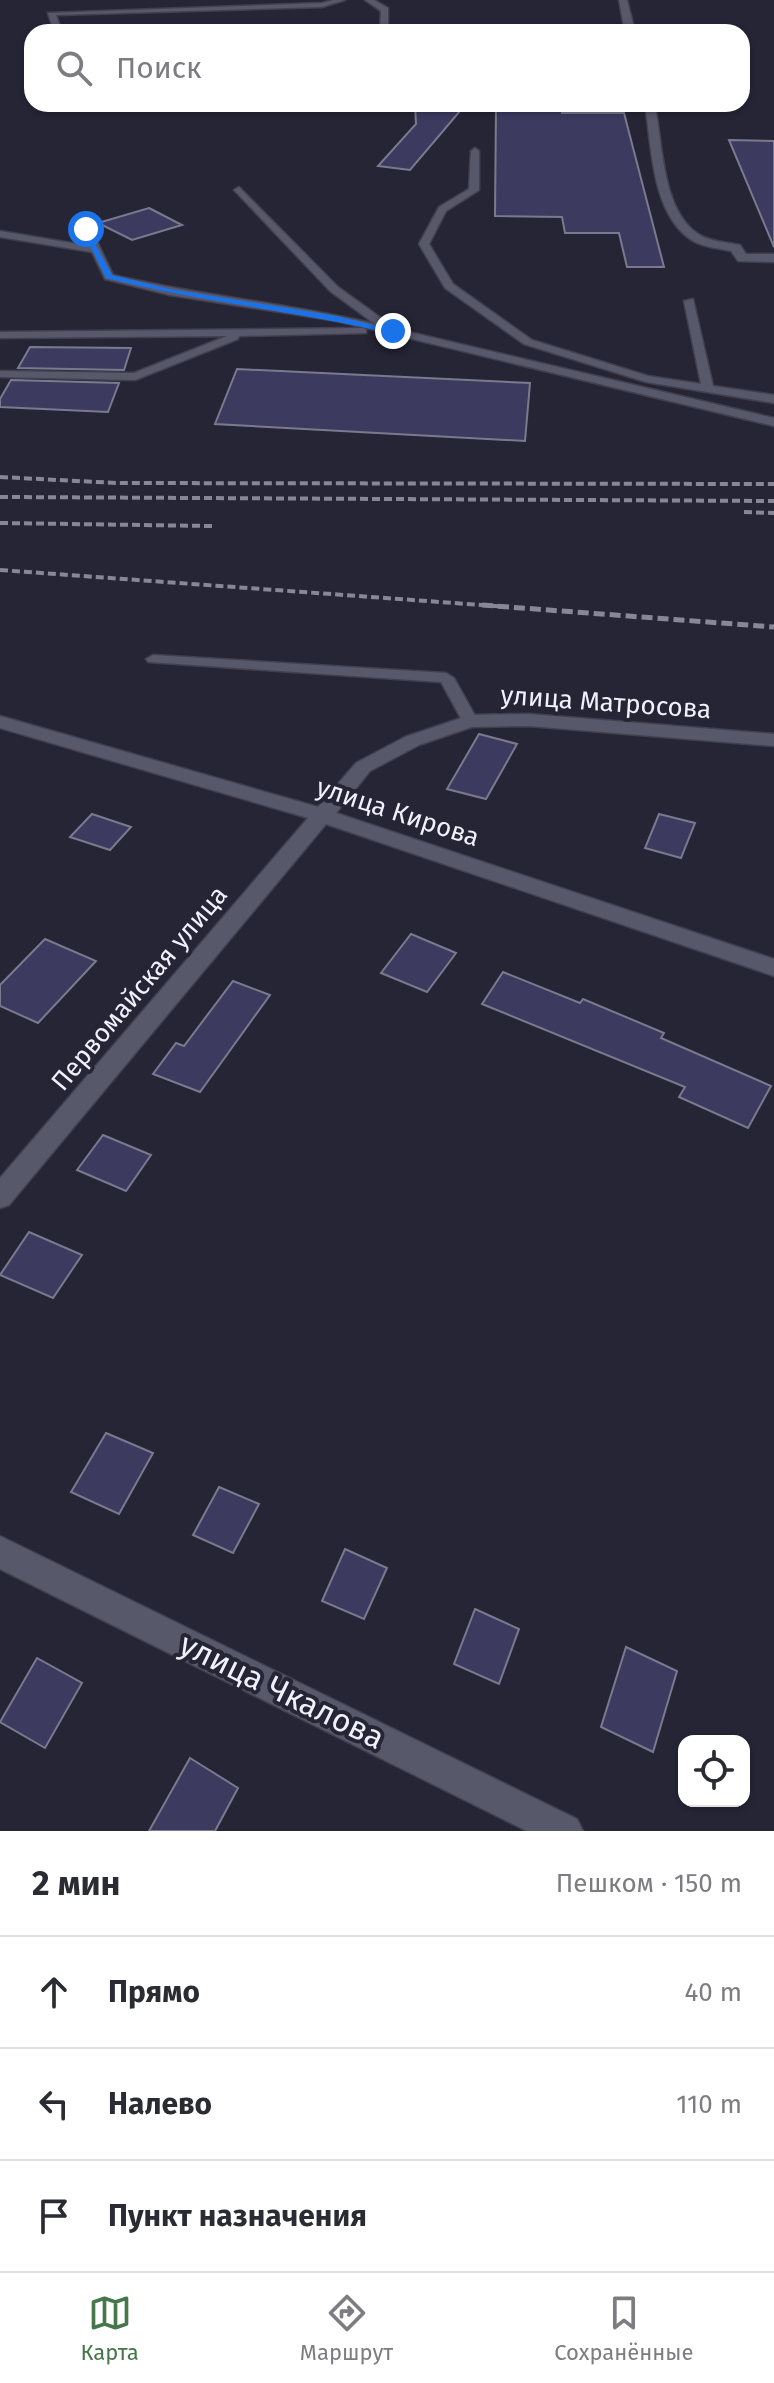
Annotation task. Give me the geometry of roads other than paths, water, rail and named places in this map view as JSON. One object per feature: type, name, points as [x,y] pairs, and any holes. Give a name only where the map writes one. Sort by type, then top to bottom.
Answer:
[{"type":"street","points":[[623,0],[628,24]]},
{"type":"street","points":[[651,112],[661,170],[676,220],[695,238],[736,248],[742,258],[774,258]]},
{"type":"street","name":"улица Матросова","points":[[321,815],[363,767],[412,741],[470,721],[529,720],[774,740]]},
{"type":"street","name":"улица Кирова","points":[[0,722],[321,815],[774,968]]},
{"type":"street","name":"Первомайская улица","points":[[0,1197],[321,815]]},
{"type":"street","name":"улица Чкалова","points":[[0,1552],[565,1831]]},
{"type":"lane","points":[[55,24],[52,13],[322,5],[341,0]]},
{"type":"lane","points":[[369,0],[385,10],[384,24]]},
{"type":"lane","points":[[475,151],[474,190],[442,209],[424,244],[449,286],[528,342],[646,379],[774,399]]},
{"type":"lane","points":[[239,190],[334,289],[393,331]]},
{"type":"lane","points":[[86,229],[109,277],[170,292],[337,318],[774,422]]},
{"type":"lane","points":[[0,234],[96,250]]},
{"type":"lane","points":[[689,301],[708,389]]},
{"type":"lane","points":[[0,335],[393,331]]},
{"type":"lane","points":[[0,374],[135,377],[244,332]]},
{"type":"lane","points":[[153,659],[446,678],[470,721]]},
{"type":"railway","points":[[0,477],[116,483],[774,484]]},
{"type":"railway","points":[[0,497],[774,501]]},
{"type":"railway","points":[[744,512],[774,513]]},
{"type":"railway","points":[[0,523],[212,526]]},
{"type":"railway","points":[[0,570],[496,606]]},
{"type":"railway","points":[[482,605],[496,606]]},
{"type":"railway","points":[[496,606],[509,607]]},
{"type":"railway","points":[[496,606],[774,627]]}]
